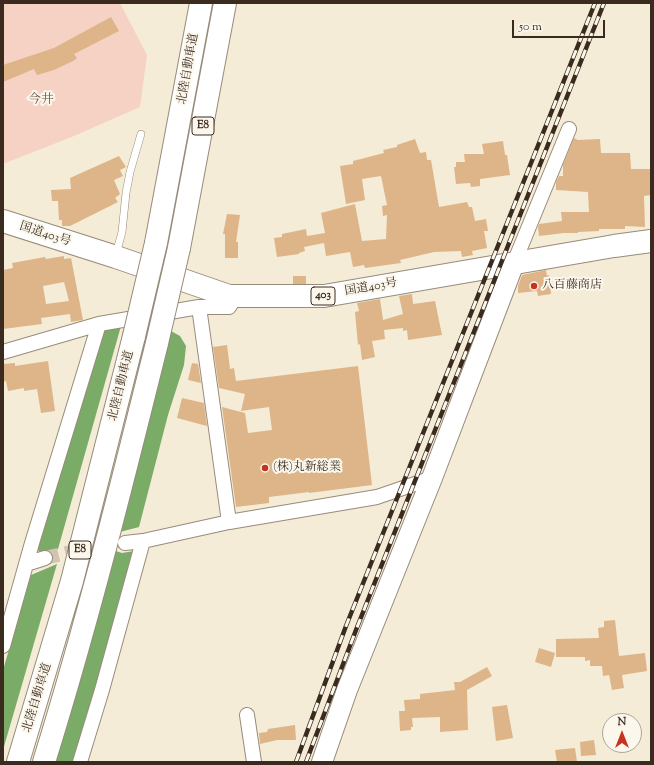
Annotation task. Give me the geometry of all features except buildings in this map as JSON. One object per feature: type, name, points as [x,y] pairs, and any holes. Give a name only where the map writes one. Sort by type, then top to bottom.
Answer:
[{"type":"highway","name":"北陸自動車道","points":[[18,762],[72,580],[134,336],[156,243],[201,3]]},
{"type":"highway","name":"北陸自動車道","points":[[44,762],[95,586],[157,343],[178,248],[225,3]]},
{"type":"highway","name":"国道403号","points":[[3,222],[116,257],[229,296],[324,296],[614,246],[651,241]]},
{"type":"street","points":[[322,762],[347,690],[432,478],[514,263],[569,129]]},
{"type":"street","points":[[3,352],[99,324],[199,308],[229,307],[236,296]]},
{"type":"street","points":[[199,308],[229,522]]},
{"type":"street","points":[[3,646],[26,564],[99,324]]},
{"type":"street","points":[[125,543],[143,541],[229,522],[377,497],[432,478]]},
{"type":"street","points":[[80,762],[102,690],[143,541]]},
{"type":"street","points":[[26,564],[45,558]]},
{"type":"street","points":[[247,715],[254,762]]},
{"type":"lane","points":[[116,257],[122,232],[130,172],[142,134]]},
{"type":"shaded area","points":[[3,3],[120,3],[147,55],[140,107],[74,136],[3,164]]},
{"type":"green space","points":[[121,326],[58,549],[41,553],[36,548],[105,329]]},
{"type":"green space","points":[[171,331],[180,336],[186,346],[184,365],[168,415],[139,527],[116,533],[117,525]]},
{"type":"green space","points":[[113,550],[122,553],[134,551],[75,762],[55,762]]},
{"type":"green space","points":[[57,564],[3,750],[3,670],[31,575]]},
{"type":"tunnel","points":[[45,558],[113,542]]},
{"type":"railway","points":[[296,762],[346,626],[595,3]]},
{"type":"railway","points":[[306,762],[356,630],[604,3]]},
{"type":"place","name":"八百藤商店","points":[[534,286]]},
{"type":"place","name":"(株)丸新総業","points":[[265,468]]},
{"type":"district","name":"今井","points":[[41,101]]}]
